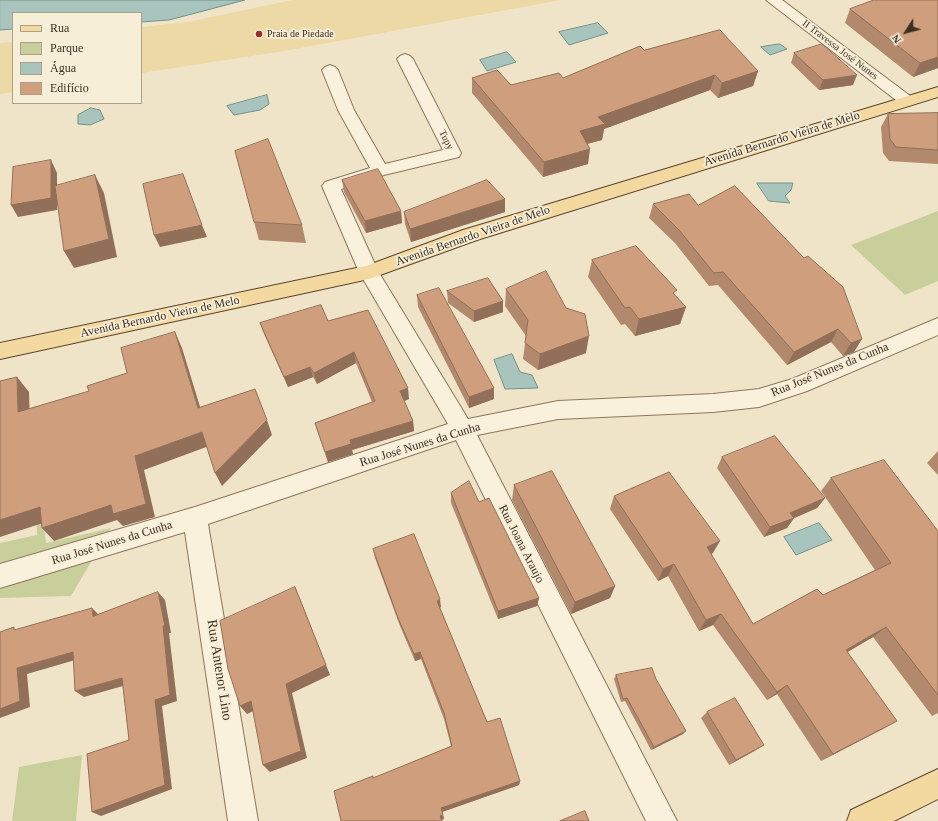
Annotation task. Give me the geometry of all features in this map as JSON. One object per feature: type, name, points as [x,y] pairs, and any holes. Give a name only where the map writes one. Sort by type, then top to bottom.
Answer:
[{"type":"main road","name":"Avenida Bernardo Vieira de Melo","points":[[0,352],[370,272],[470,235],[938,92]]},
{"type":"main road","points":[[862,821],[938,784]]},
{"type":"street","name":"II Travessa José Nunes","points":[[773,0],[908,101]]},
{"type":"street","name":"Tupy","points":[[370,272],[331,186],[380,171],[452,153],[405,59]]},
{"type":"street","points":[[330,70],[346,110],[380,171]]},
{"type":"street","name":"Rua Joana Araujo","points":[[370,272],[462,429],[662,821]]},
{"type":"street","name":"Rua José Nunes da Cunha","points":[[0,576],[195,518],[462,429],[558,410],[713,402],[759,398],[798,385],[938,326]]},
{"type":"street","name":"Rua Antenor Lino","points":[[195,518],[243,821]]},
{"type":"green space","points":[[938,211],[938,281],[905,295],[851,245]]},
{"type":"green space","points":[[35,448],[46,543],[111,528],[71,596],[0,598],[0,543],[37,535]]},
{"type":"green space","points":[[82,755],[76,821],[12,821],[19,767]]},
{"type":"sand","name":"Praia de Piedade","points":[[292,0],[561,0],[284,51],[142,73],[142,27],[188,22]]},
{"type":"sand","points":[[12,42],[12,92],[0,94],[0,43]]},
{"type":"water","points":[[0,0],[245,0],[169,20],[142,22],[142,12],[12,12],[12,29],[0,30]]},
{"type":"water","points":[[598,23],[608,33],[569,45],[559,32]]},
{"type":"water","points":[[780,44],[787,49],[770,55],[761,47]]},
{"type":"water","points":[[507,52],[516,62],[487,71],[480,60]]},
{"type":"water","points":[[267,95],[269,104],[260,110],[234,115],[227,106]]},
{"type":"water","points":[[91,108],[100,110],[104,119],[90,125],[78,124],[78,115]]},
{"type":"water","points":[[757,183],[793,183],[791,190],[785,196],[790,203],[769,201]]},
{"type":"water","points":[[512,354],[520,372],[532,375],[538,388],[505,389],[494,360]]},
{"type":"water","points":[[819,523],[832,540],[796,555],[784,537]]},
{"type":"building","points":[[874,0],[938,0],[938,57],[920,63],[850,9]]},
{"type":"building","points":[[720,30],[758,71],[722,83],[715,75],[598,117],[605,124],[580,131],[590,149],[544,162],[472,78],[497,70],[511,85],[559,73],[563,78],[640,46],[644,50]]},
{"type":"building","points":[[822,44],[857,75],[823,80],[794,53]]},
{"type":"building","points":[[938,113],[938,150],[896,147],[890,139],[888,114]]},
{"type":"building","points":[[268,139],[302,225],[254,222],[235,151]]},
{"type":"building","points":[[51,160],[51,198],[11,205],[13,167]]},
{"type":"building","points":[[378,169],[401,211],[365,221],[342,180]]},
{"type":"building","points":[[183,174],[202,225],[154,235],[143,184]]},
{"type":"building","points":[[95,175],[109,239],[64,251],[55,186]]},
{"type":"building","points":[[487,180],[505,199],[410,229],[404,212]]},
{"type":"building","points":[[735,186],[804,258],[808,256],[843,287],[862,339],[851,343],[838,329],[794,352],[723,272],[714,273],[679,230],[653,204],[689,194],[698,205]]},
{"type":"building","points":[[636,246],[677,290],[673,293],[686,307],[639,319],[630,307],[625,308],[592,260]]},
{"type":"building","points":[[546,271],[566,308],[585,314],[589,336],[540,354],[525,343],[528,320],[506,289]]},
{"type":"building","points":[[488,278],[503,301],[474,311],[447,291]]},
{"type":"building","points":[[439,288],[494,388],[469,397],[417,295]]},
{"type":"building","points":[[321,305],[328,321],[368,310],[408,388],[400,391],[413,421],[350,440],[351,444],[325,452],[315,423],[375,401],[354,352],[314,373],[310,367],[284,377],[260,323]]},
{"type":"building","points":[[175,332],[198,408],[255,389],[267,420],[215,473],[202,432],[135,456],[146,504],[113,514],[111,505],[42,528],[40,507],[0,520],[0,381],[17,377],[18,412],[89,391],[87,386],[127,373],[121,348]]},
{"type":"building","points":[[775,436],[825,498],[790,513],[794,518],[770,527],[722,457]]},
{"type":"building","points":[[884,460],[938,531],[938,695],[886,627],[846,650],[897,721],[833,754],[787,685],[777,692],[721,614],[706,620],[674,564],[663,569],[614,496],[669,472],[720,541],[707,547],[753,624],[817,589],[823,595],[891,563],[831,478]]},
{"type":"building","points":[[552,471],[615,586],[575,602],[514,485]]},
{"type":"building","points":[[469,481],[479,502],[489,498],[539,598],[498,611],[451,493]]},
{"type":"building","points":[[414,534],[440,599],[437,601],[487,722],[500,718],[520,781],[441,808],[443,815],[440,816],[442,821],[341,821],[334,791],[373,776],[373,778],[452,746],[444,713],[420,652],[414,654],[398,618],[373,549]]},
{"type":"building","points":[[295,587],[326,665],[286,684],[301,751],[263,765],[251,701],[240,706],[228,669],[220,621]]},
{"type":"building","points":[[158,592],[165,626],[163,626],[170,695],[155,700],[165,785],[92,812],[87,754],[129,740],[122,678],[75,691],[73,652],[17,668],[20,701],[0,709],[0,632],[14,627],[14,630],[92,608],[93,616]]},
{"type":"building","points":[[652,668],[656,679],[686,731],[654,747],[627,698],[623,699],[616,675]]},
{"type":"building","points":[[735,698],[764,745],[736,760],[707,712]]},
{"type":"building","points":[[585,811],[589,821],[560,821]]},
{"type":"place","name":"Praia de Piedade","points":[[259,34]]}]
